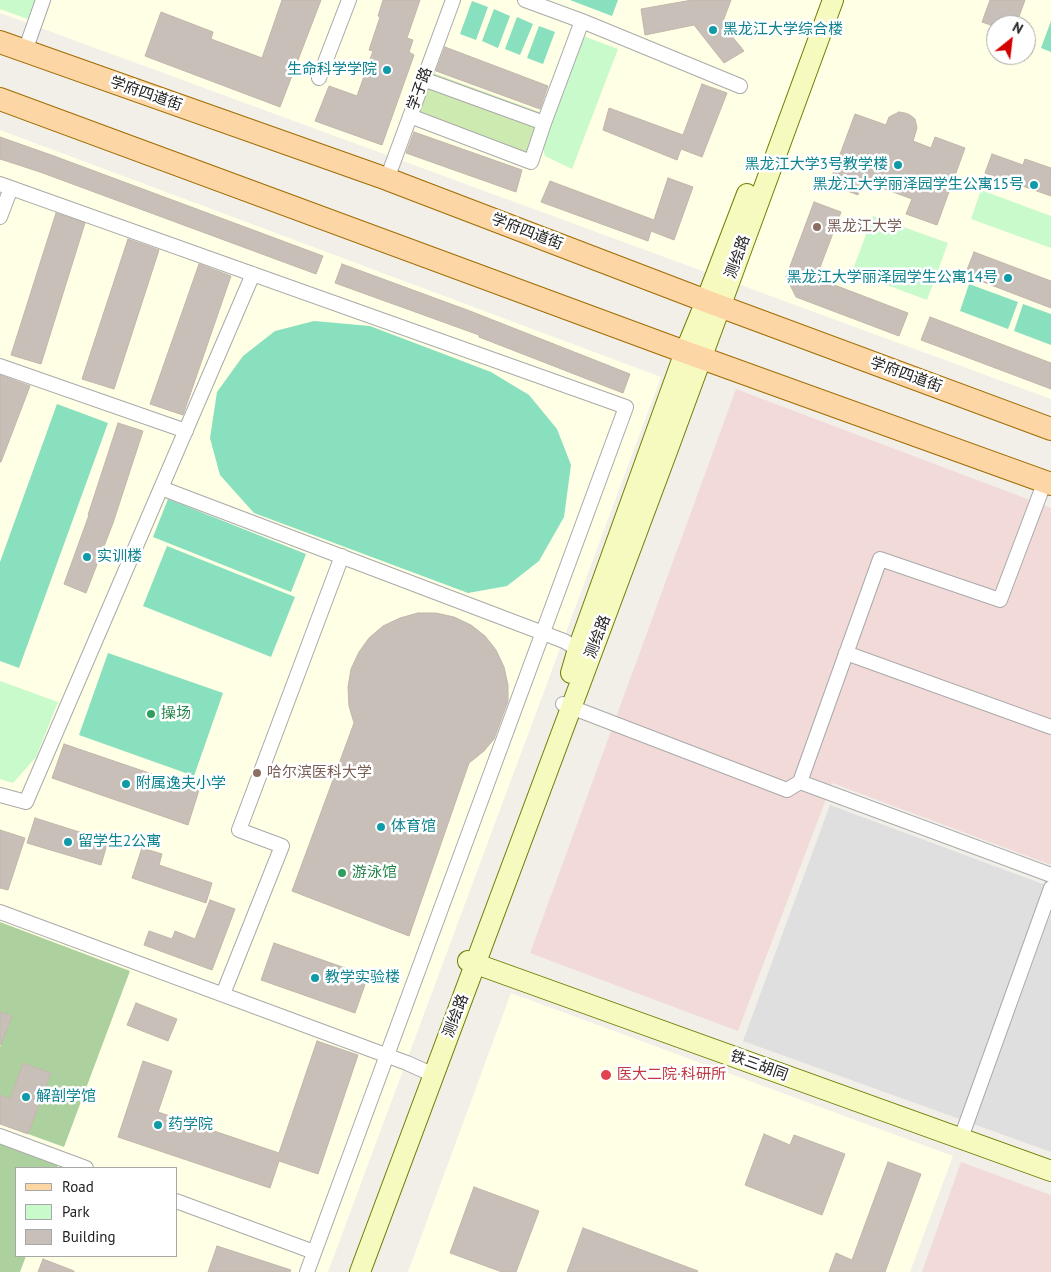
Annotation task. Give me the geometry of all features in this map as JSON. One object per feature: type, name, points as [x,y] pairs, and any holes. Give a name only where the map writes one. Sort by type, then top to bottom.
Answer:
[{"type":"main road","name":"测绘路","points":[[713,303],[820,0]]},
{"type":"main road","name":"测绘路","points":[[567,706],[578,649],[832,0]]},
{"type":"main road","name":"学府四道街","points":[[0,42],[387,179],[1051,429]]},
{"type":"main road","points":[[0,99],[693,355],[1048,482]]},
{"type":"main road","name":"测绘路","points":[[360,1272],[693,355]]},
{"type":"main road","name":"测绘路","points":[[349,1272],[472,963]]},
{"type":"main road","name":"铁三胡同","points":[[472,963],[1051,1171]]},
{"type":"street","points":[[25,51],[43,0]]},
{"type":"street","points":[[319,78],[349,0]]},
{"type":"street","name":"学子路","points":[[387,179],[453,0]]},
{"type":"street","points":[[525,0],[582,21],[740,86]]},
{"type":"street","points":[[410,116],[531,162],[582,21]]},
{"type":"street","points":[[424,79],[544,123]]},
{"type":"street","points":[[0,217],[5,186],[626,407],[306,1272]]},
{"type":"street","points":[[0,795],[26,802],[253,274]]},
{"type":"street","points":[[0,366],[186,431]]},
{"type":"street","points":[[567,706],[787,790],[800,782],[880,559],[1000,600],[1048,482]]},
{"type":"street","points":[[161,488],[564,641],[578,649]]},
{"type":"street","points":[[223,994],[282,846],[239,830],[342,556]]},
{"type":"street","points":[[846,653],[1051,727]]},
{"type":"street","points":[[800,782],[1051,875]]},
{"type":"street","points":[[961,1138],[1051,888]]},
{"type":"street","points":[[0,912],[386,1055],[427,1072]]},
{"type":"street","points":[[0,1136],[83,1167]]},
{"type":"street","points":[[178,1203],[314,1252]]},
{"type":"shaded area","name":"黑龙江大学","points":[[0,0],[1051,0],[1051,399],[0,13]]},
{"type":"shaded area","name":"哈尔滨医科大学","points":[[0,130],[661,377],[328,1272],[0,1272]]},
{"type":"shaded area","points":[[736,389],[1051,508],[1051,865],[832,783],[738,1031],[530,953]]},
{"type":"shaded area","points":[[830,805],[1051,887],[1051,1152],[743,1041]]},
{"type":"shaded area","name":"医大二院·科研所","points":[[511,993],[953,1156],[910,1272],[408,1272]]},
{"type":"shaded area","points":[[961,1162],[1051,1195],[1051,1272],[922,1272]]},
{"type":"green space","points":[[0,0],[35,0],[28,19],[0,9]]},
{"type":"green space","points":[[570,0],[618,0],[612,16]]},
{"type":"green space","points":[[472,1],[488,7],[476,40],[460,34]]},
{"type":"green space","points":[[494,9],[510,16],[498,48],[482,41]]},
{"type":"green space","points":[[517,17],[533,24],[520,55],[505,49]]},
{"type":"green space","points":[[1051,21],[1051,52],[1041,48]]},
{"type":"green space","points":[[539,26],[555,32],[543,64],[527,58]]},
{"type":"green space","points":[[583,36],[618,49],[572,169],[545,156],[541,140]]},
{"type":"green space","points":[[433,73],[542,113],[528,157],[418,116]]},
{"type":"green space","points":[[981,190],[1051,216],[1051,248],[971,219]]},
{"type":"green space","points":[[873,216],[948,243],[927,300],[852,272]]},
{"type":"green space","points":[[969,284],[1018,302],[1008,329],[960,311]]},
{"type":"green space","points":[[1023,304],[1051,314],[1051,345],[1014,331]]},
{"type":"green space","points":[[314,321],[370,326],[491,372],[529,395],[557,429],[571,465],[564,517],[539,561],[507,586],[468,593],[254,513],[220,475],[210,438],[217,392],[243,356],[275,331]]},
{"type":"green space","points":[[57,404],[108,423],[19,668],[0,661],[0,562]]},
{"type":"green space","points":[[168,499],[306,554],[291,592],[153,537]]},
{"type":"green space","points":[[167,546],[295,597],[271,657],[143,606]]},
{"type":"green space","name":"操场","points":[[108,653],[223,693],[194,776],[79,735]]},
{"type":"green space","points":[[0,681],[58,702],[36,757],[13,783],[0,779]]},
{"type":"green space","points":[[0,922],[130,971],[64,1147],[28,1134],[51,1073],[23,1063],[10,1099],[0,1095],[0,1047],[12,1016],[0,1012]]},
{"type":"green space","points":[[0,1144],[58,1165],[57,1167],[15,1167],[15,1257],[26,1257],[20,1272],[0,1272]]},
{"type":"building","points":[[282,0],[321,0],[280,107],[145,56],[161,12],[213,32],[211,39],[262,58]]},
{"type":"building","name":"生命科学学院","points":[[383,0],[420,0],[407,38],[413,40],[409,52],[414,55],[382,145],[315,121],[329,86],[357,96],[373,51],[369,50],[380,17],[378,16]]},
{"type":"building","name":"黑龙江大学综合楼","points":[[692,0],[731,0],[722,24],[744,51],[724,63],[694,25],[645,35],[641,9]]},
{"type":"building","points":[[990,0],[1025,0],[1020,15],[986,15],[986,23],[982,22]]},
{"type":"building","points":[[445,47],[548,86],[540,109],[436,71]]},
{"type":"building","points":[[702,84],[727,93],[702,157],[681,149],[677,160],[603,130],[609,108],[683,135]]},
{"type":"building","name":"黑龙江大学3号教学楼","points":[[899,112],[910,115],[915,119],[917,128],[913,141],[931,148],[935,137],[965,148],[937,225],[906,214],[912,199],[863,181],[858,195],[829,184],[855,114],[886,125],[889,117]]},
{"type":"building","points":[[414,132],[522,170],[516,192],[406,153]]},
{"type":"building","points":[[0,137],[323,256],[316,274],[0,159]]},
{"type":"building","name":"黑龙江大学丽泽园学生公寓15号","points":[[992,154],[1023,165],[1025,159],[1051,168],[1051,196],[985,173]]},
{"type":"building","points":[[668,178],[693,187],[674,240],[651,231],[648,241],[541,202],[550,181],[654,220]]},
{"type":"building","points":[[814,202],[841,212],[816,278],[908,313],[899,336],[796,297],[786,277]]},
{"type":"building","points":[[56,213],[85,223],[41,364],[11,355]]},
{"type":"building","points":[[128,239],[159,250],[114,389],[82,379]]},
{"type":"building","name":"黑龙江大学丽泽园学生公寓14号","points":[[974,252],[1051,281],[1051,308],[965,275]]},
{"type":"building","points":[[199,264],[231,276],[183,415],[150,404]]},
{"type":"building","points":[[342,264],[470,311],[630,374],[623,393],[479,337],[479,335],[335,283]]},
{"type":"building","points":[[930,317],[1051,363],[1051,389],[921,340]]},
{"type":"building","points":[[0,375],[30,386],[1,462],[0,462]]},
{"type":"building","points":[[118,423],[143,431],[113,523],[86,593],[64,584],[89,515]]},
{"type":"building","name":"体育馆","points":[[418,613],[436,613],[454,617],[471,625],[485,636],[496,650],[504,667],[508,685],[508,701],[494,739],[484,751],[469,763],[409,936],[292,891],[354,723],[349,706],[348,687],[351,669],[359,652],[369,638],[383,626],[400,618]]},
{"type":"building","name":"附属逸夫小学","points":[[64,744],[199,790],[188,825],[52,778]]},
{"type":"building","name":"留学生2公寓","points":[[35,818],[108,841],[101,865],[27,843]]},
{"type":"building","points":[[0,830],[25,838],[8,890],[0,888]]},
{"type":"building","points":[[142,848],[162,854],[159,865],[212,883],[206,903],[132,878]]},
{"type":"building","points":[[210,900],[235,909],[212,970],[144,945],[149,931],[172,939],[175,931],[195,939]]},
{"type":"building","name":"教学实验楼","points":[[274,943],[368,976],[355,1013],[261,980]]},
{"type":"building","points":[[136,1003],[177,1019],[168,1041],[127,1025]]},
{"type":"building","points":[[0,1012],[12,1016],[1,1045],[0,1044]]},
{"type":"building","name":"药学院","points":[[317,1041],[358,1055],[318,1174],[279,1161],[270,1188],[118,1137],[143,1061],[172,1071],[158,1112],[279,1153]]},
{"type":"building","name":"解剖学馆","points":[[23,1063],[51,1073],[28,1134],[0,1124],[0,1095],[10,1099]]},
{"type":"building","points":[[764,1134],[790,1145],[794,1135],[845,1154],[822,1215],[745,1185]]},
{"type":"building","points":[[888,1162],[921,1174],[885,1272],[829,1272],[836,1253],[852,1260]]},
{"type":"building","points":[[474,1187],[539,1211],[516,1272],[502,1272],[450,1253]]},
{"type":"building","points":[[583,1228],[698,1271],[567,1272]]},
{"type":"building","points":[[217,1246],[291,1270],[290,1272],[208,1272]]},
{"type":"building","points":[[43,1259],[74,1271],[74,1272],[38,1272]]},
{"type":"place","name":"黑龙江大学综合楼","points":[[713,30]]},
{"type":"place","name":"生命科学学院","points":[[387,70]]},
{"type":"place","name":"黑龙江大学3号教学楼","points":[[898,165]]},
{"type":"place","name":"黑龙江大学丽泽园学生公寓15号","points":[[1034,185]]},
{"type":"place","name":"黑龙江大学","points":[[817,227]]},
{"type":"place","name":"黑龙江大学丽泽园学生公寓14号","points":[[1008,278]]},
{"type":"place","name":"实训楼","points":[[87,557]]},
{"type":"place","name":"操场","points":[[151,714]]},
{"type":"place","name":"哈尔滨医科大学","points":[[257,773]]},
{"type":"place","name":"附属逸夫小学","points":[[126,784]]},
{"type":"place","name":"体育馆","points":[[381,827]]},
{"type":"place","name":"留学生2公寓","points":[[68,842]]},
{"type":"place","name":"游泳馆","points":[[342,873]]},
{"type":"place","name":"教学实验楼","points":[[315,978]]},
{"type":"place","name":"医大二院·科研所","points":[[606,1075]]},
{"type":"place","name":"解剖学馆","points":[[26,1097]]},
{"type":"place","name":"药学院","points":[[158,1125]]}]
